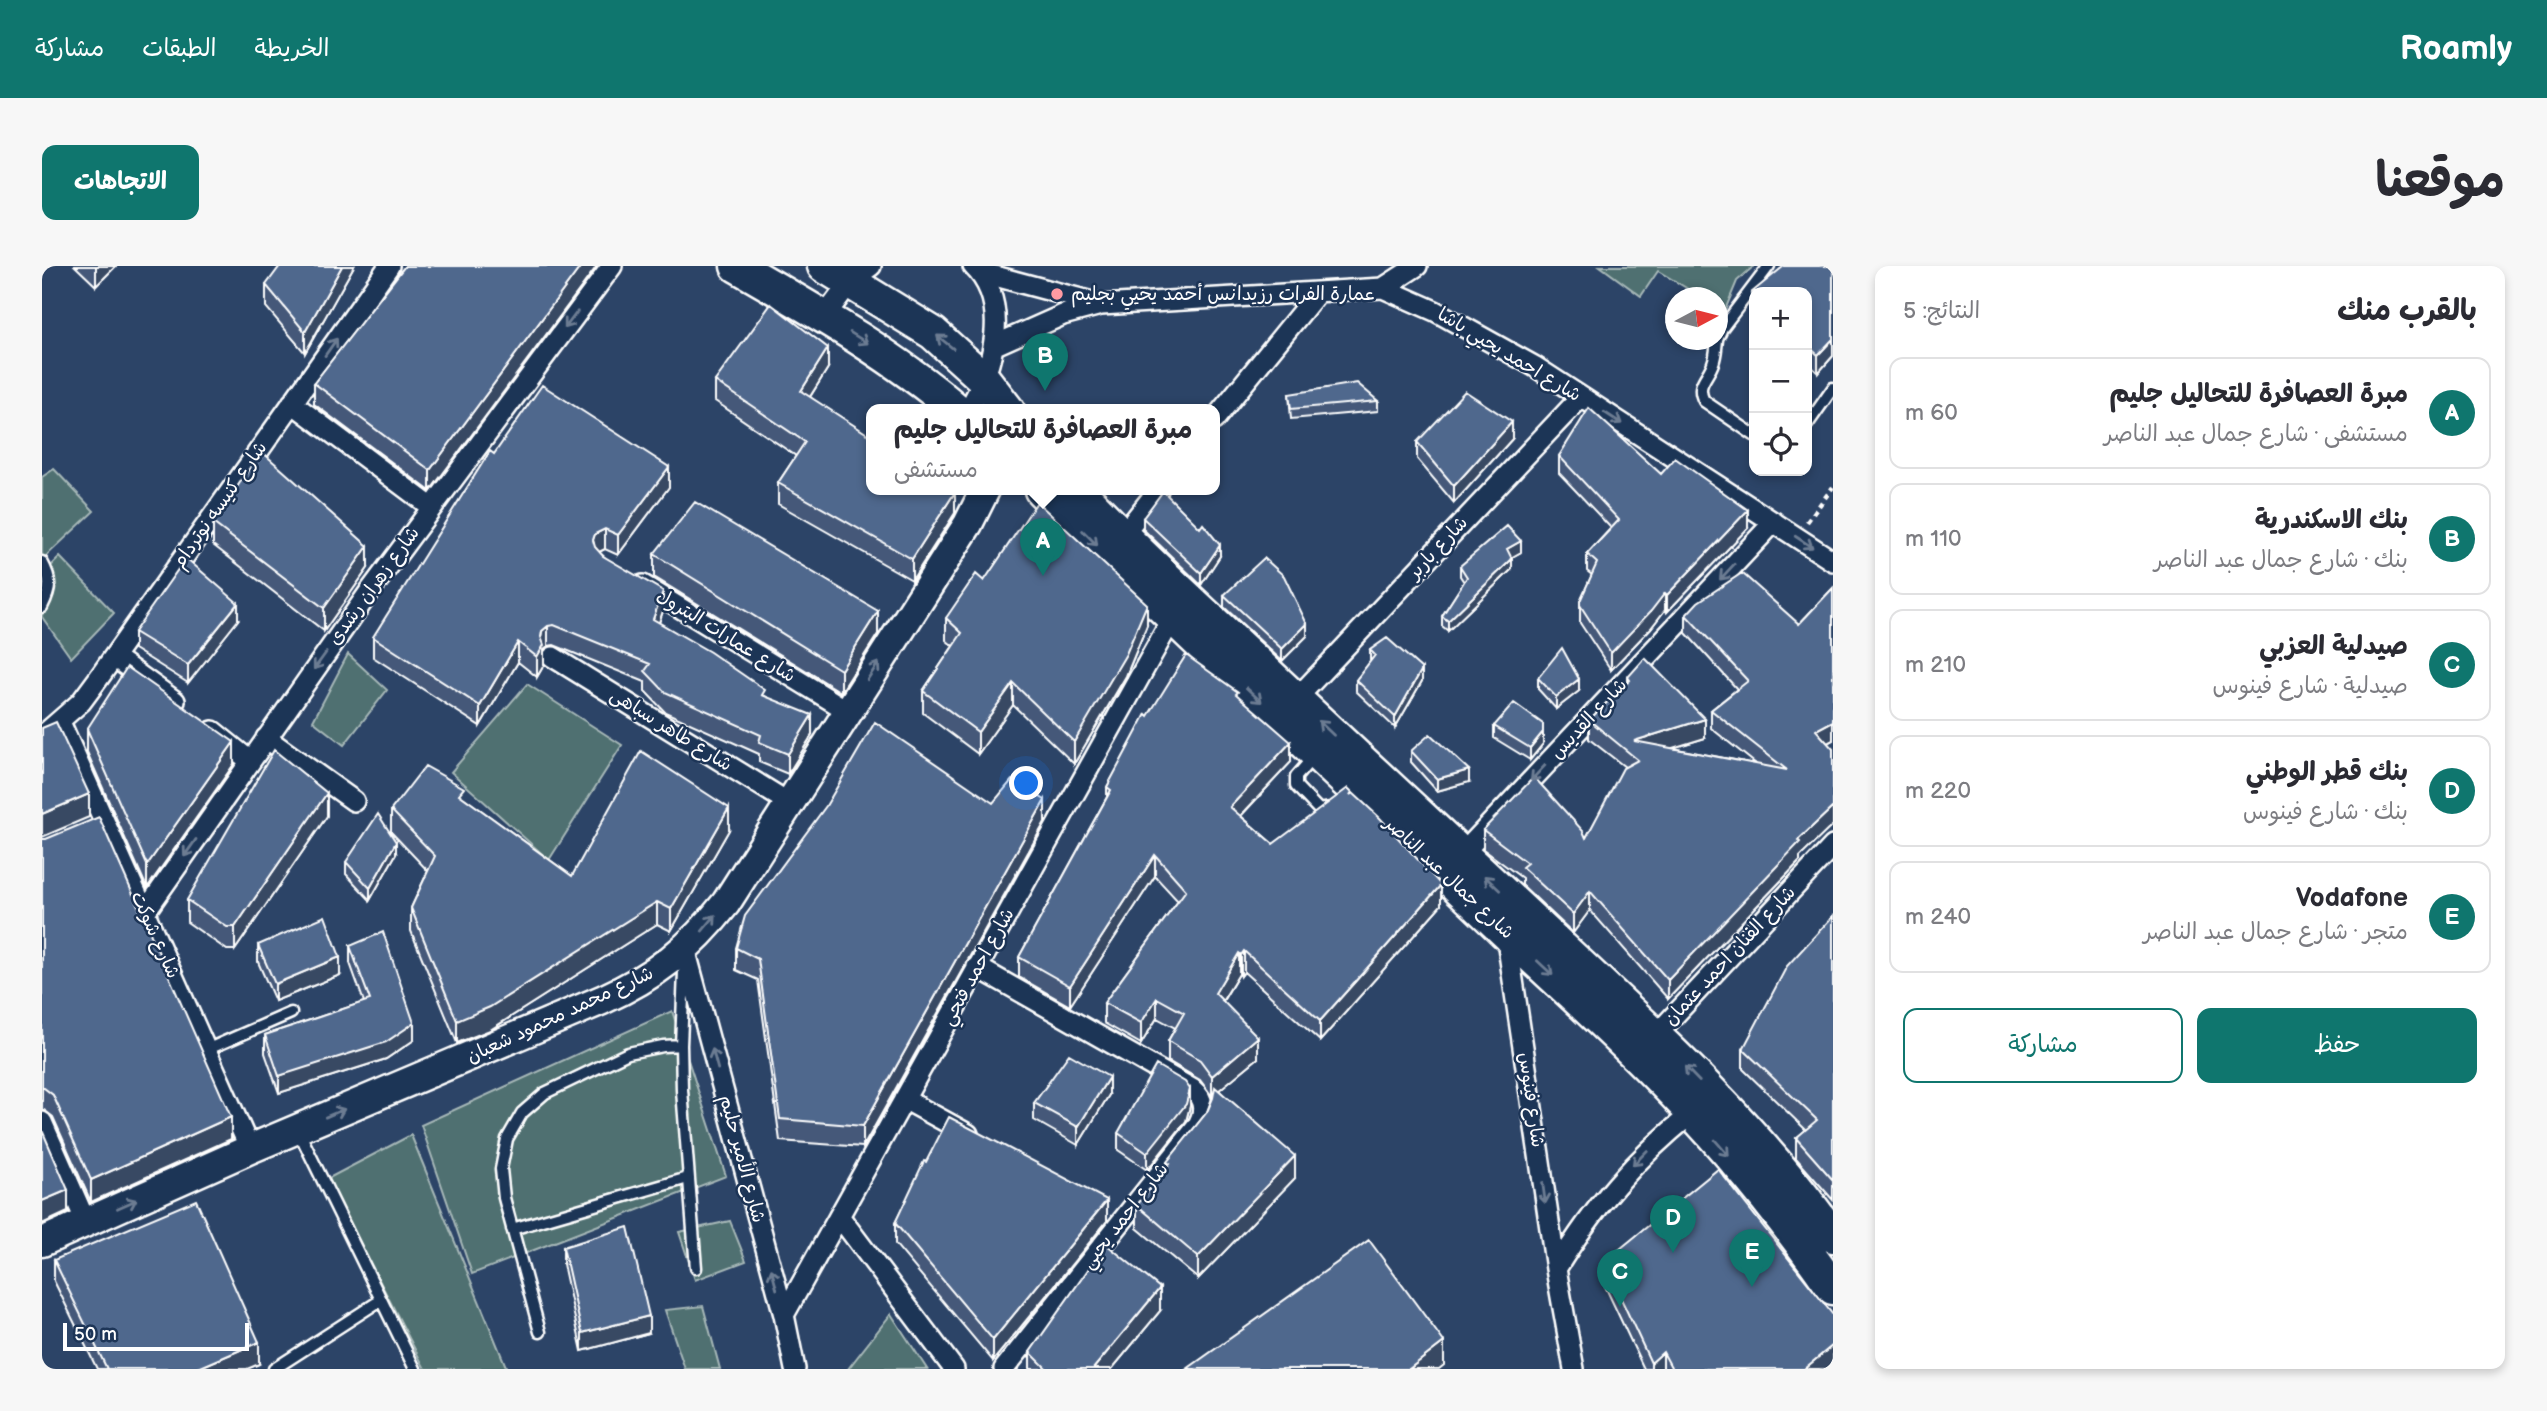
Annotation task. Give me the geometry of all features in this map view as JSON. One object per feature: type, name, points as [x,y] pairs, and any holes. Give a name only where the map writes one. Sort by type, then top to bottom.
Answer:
[{"type":"main road","points":[[737,266],[824,317],[906,370],[949,404]]},
{"type":"main road","points":[[824,266],[861,274],[984,379],[1003,404]]},
{"type":"main road","name":"شارع جمال عبد الناصر","points":[[1046,495],[1171,619],[1623,1042],[1692,1113],[1759,1189],[1802,1243],[1833,1288]]},
{"type":"main road","name":"شارع جمال عبد الناصر","points":[[1083,495],[1122,536],[1656,1035],[1751,1136],[1833,1236]]},
{"type":"street","name":"شارع كنيسه نوتردام","points":[[42,736],[80,702],[114,656],[389,266]]},
{"type":"street","name":"شارع زهران رشدى","points":[[145,912],[431,507],[532,384],[612,266]]},
{"type":"street","points":[[1383,288],[1417,266]]},
{"type":"street","points":[[971,404],[984,379],[993,346],[994,307],[989,289],[976,269]]},
{"type":"street","name":"شارع احمد يحيي باشا","points":[[976,269],[1101,304]]},
{"type":"street","points":[[824,317],[861,274]]},
{"type":"street","name":"شارع احمد يحيي باشا","points":[[993,346],[1027,329],[1101,304],[1383,288],[1485,337],[1833,561]]},
{"type":"street","points":[[1220,413],[1318,292]]},
{"type":"street","name":"شارع باربر","points":[[1296,699],[1581,397]]},
{"type":"street","points":[[292,403],[431,507]]},
{"type":"street","name":"شارع محمد محمود شعبان","points":[[42,1242],[250,1149],[632,986],[660,969],[707,927],[726,903],[968,524],[982,495]]},
{"type":"street","points":[[1122,536],[1154,495]]},
{"type":"street","name":"شارع القديس","points":[[1462,854],[1774,522]]},
{"type":"street","name":"شارع عمارات البترول","points":[[628,575],[848,711]]},
{"type":"street","name":"شارع احمد فتحي","points":[[784,1315],[1171,619]]},
{"type":"street","points":[[114,656],[250,761]]},
{"type":"street","name":"شارع طاهر سباهى","points":[[553,657],[789,803]]},
{"type":"street","name":"شارع شوكت","points":[[60,722],[99,826],[145,912],[250,1149]]},
{"type":"street","points":[[266,738],[354,801]]},
{"type":"street","name":"شارع الفنان احمد عثمان","points":[[1656,1035],[1833,846]]},
{"type":"street","name":"شارع فينوس","points":[[1506,932],[1556,1269],[1574,1369]]},
{"type":"street","name":"شارع الأمير حليم","points":[[685,949],[784,1315],[796,1369]]},
{"type":"street","name":"شارع احمد يحيي","points":[[978,967],[1185,1084],[1198,1093],[1203,1107],[1203,1115],[1196,1128],[1004,1369]]},
{"type":"street","points":[[904,1099],[989,1145]]},
{"type":"street","points":[[1556,1269],[1583,1225],[1616,1184],[1651,1146],[1692,1113]]},
{"type":"street","points":[[42,1122],[86,1222]]},
{"type":"street","points":[[839,1216],[954,1369]]},
{"type":"lane","points":[[1728,320],[1769,266]]},
{"type":"lane","points":[[1716,350],[1714,361],[1703,379],[1700,393],[1704,401],[1749,432]]},
{"type":"lane","points":[[1812,418],[1833,388]]},
{"type":"lane","points":[[42,562],[47,570],[50,590],[42,607]]},
{"type":"lane","points":[[685,949],[681,1045],[696,1268]]},
{"type":"lane","points":[[206,1050],[290,1013]]},
{"type":"lane","points":[[540,1332],[504,1198],[501,1168],[507,1139],[522,1113],[545,1093],[611,1060],[645,1049],[681,1045]]},
{"type":"lane","points":[[298,1129],[415,1369]]},
{"type":"lane","points":[[512,1229],[688,1178]]},
{"type":"lane","points":[[274,1369],[381,1300]]},
{"type":"path","points":[[1796,537],[1833,487]]},
{"type":"green space","points":[[1600,266],[1754,266],[1737,281],[1728,303],[1728,287],[1685,287],[1658,271],[1641,296]]},
{"type":"green space","points":[[54,469],[94,511],[42,560],[42,477]]},
{"type":"green space","points":[[60,557],[114,613],[71,658],[42,617],[42,575]]},
{"type":"green space","points":[[348,654],[387,690],[344,745],[313,721]]},
{"type":"green space","points":[[527,684],[622,745],[549,860],[451,772]]},
{"type":"green space","points":[[672,1011],[726,1176],[472,1274],[421,1125]]},
{"type":"green space","points":[[411,1135],[507,1369],[425,1369],[327,1179]]},
{"type":"green space","points":[[730,1221],[746,1261],[695,1280],[679,1232]]},
{"type":"green space","points":[[703,1306],[720,1369],[685,1369],[665,1310]]},
{"type":"green space","points":[[891,1314],[927,1369],[848,1369]]},
{"type":"building","points":[[280,266],[342,266],[305,332],[266,285]]},
{"type":"building","points":[[405,266],[581,266],[430,470],[314,383]]},
{"type":"building","points":[[1784,266],[1830,266],[1833,270],[1833,339],[1818,355],[1812,350],[1812,287],[1758,287]]},
{"type":"building","points":[[771,304],[828,348],[801,391],[866,433],[866,495],[953,495],[912,559],[778,483],[805,442],[715,381]]},
{"type":"building","points":[[1357,383],[1378,401],[1291,409],[1289,394]]},
{"type":"building","points":[[542,385],[669,467],[618,535],[605,529],[595,534],[595,547],[603,556],[663,591],[653,619],[710,652],[765,690],[762,695],[812,715],[788,754],[759,742],[761,735],[665,692],[645,671],[650,664],[554,625],[542,631],[544,645],[537,657],[518,642],[480,706],[373,637],[490,451],[494,454]]},
{"type":"building","points":[[1465,391],[1512,422],[1454,486],[1417,442]]},
{"type":"building","points":[[1589,408],[1661,474],[1675,458],[1748,510],[1667,595],[1665,593],[1611,653],[1580,601],[1597,563],[1587,554],[1619,520],[1559,456]]},
{"type":"building","points":[[261,451],[368,546],[324,608],[213,523]]},
{"type":"building","points":[[1160,495],[1167,495],[1200,528],[1203,524],[1220,545],[1201,573],[1143,518]]},
{"type":"building","points":[[695,502],[878,611],[841,670],[654,554]]},
{"type":"building","points":[[1037,502],[1147,604],[1126,654],[1074,742],[1013,683],[978,732],[923,691],[962,633],[946,618],[976,574],[984,581]]},
{"type":"building","points":[[1507,526],[1521,541],[1507,549],[1512,559],[1448,621],[1442,616],[1467,577],[1460,566]]},
{"type":"building","points":[[186,558],[238,603],[188,665],[134,632]]},
{"type":"building","points":[[1264,558],[1284,576],[1307,624],[1282,649],[1224,595]]},
{"type":"building","points":[[1742,573],[1799,624],[1833,588],[1833,721],[1816,730],[1833,749],[1833,807],[1798,840],[1800,842],[1668,980],[1590,891],[1573,914],[1522,867],[1527,863],[1483,830],[1534,777],[1583,831],[1586,838],[1623,768],[1638,760],[1589,720],[1630,680],[1628,677],[1645,658],[1705,719],[1634,741],[1787,770],[1711,710],[1748,681],[1686,615],[1698,602]]},
{"type":"building","points":[[1387,638],[1422,669],[1395,717],[1356,680],[1375,655],[1370,650]]},
{"type":"building","points":[[1562,648],[1579,679],[1556,697],[1538,678]]},
{"type":"building","points":[[1186,655],[1238,692],[1236,694],[1291,742],[1230,807],[1273,844],[1348,788],[1352,792],[1350,795],[1353,793],[1380,818],[1441,885],[1320,1021],[1244,951],[1241,955],[1239,953],[1215,993],[1258,1037],[1212,1076],[1200,1060],[1168,1041],[1184,1013],[1157,998],[1141,1023],[1104,1003],[1186,890],[1155,855],[1070,986],[1019,957],[1111,790],[1107,787],[1146,714],[1148,716]]},
{"type":"building","points":[[127,667],[234,742],[147,865],[87,729]]},
{"type":"building","points":[[1514,703],[1543,724],[1543,732],[1530,748],[1494,726]]},
{"type":"building","points":[[56,722],[89,794],[42,814],[42,728]]},
{"type":"building","points":[[875,722],[993,803],[1012,780],[1045,800],[863,1126],[780,1119],[758,959],[736,948],[745,916],[826,806]]},
{"type":"building","points":[[1430,734],[1469,770],[1437,779],[1411,751]]},
{"type":"building","points":[[274,750],[327,793],[235,927],[227,927],[187,900]]},
{"type":"building","points":[[641,751],[729,808],[671,909],[657,902],[490,1007],[457,1021],[411,908],[435,856],[391,810],[425,766],[464,788],[459,794],[572,876]]},
{"type":"building","points":[[378,814],[396,842],[370,888],[346,862]]},
{"type":"building","points":[[99,817],[231,1117],[91,1180],[53,1095],[42,1088],[42,839]]},
{"type":"building","points":[[325,916],[340,957],[275,984],[258,945]]},
{"type":"building","points":[[1833,916],[1833,1180],[1796,1138],[1817,1120],[1743,1049],[1787,966]]},
{"type":"building","points":[[383,932],[414,1023],[386,1042],[279,1076],[265,1035],[370,1000],[350,946]]},
{"type":"building","points":[[1069,1054],[1109,1077],[1078,1127],[1034,1103]]},
{"type":"building","points":[[1156,1065],[1185,1082],[1190,1089],[1186,1104],[1147,1153],[1118,1133]]},
{"type":"building","points":[[1215,1087],[1295,1156],[1198,1257],[1137,1205],[1207,1112]]},
{"type":"building","points":[[949,1117],[1107,1200],[993,1340],[895,1223],[924,1161],[926,1162]]},
{"type":"building","points":[[42,1130],[68,1190],[42,1201]]},
{"type":"building","points":[[1718,1169],[1833,1315],[1833,1345],[1804,1369],[1672,1369],[1663,1352],[1651,1363],[1604,1262]]},
{"type":"building","points":[[196,1200],[259,1342],[196,1369],[107,1369],[54,1260]]},
{"type":"building","points":[[628,1227],[649,1316],[582,1333],[563,1247]]},
{"type":"building","points":[[1369,1240],[1444,1342],[1409,1369],[1187,1369]]},
{"type":"building","points":[[1106,1244],[1160,1288],[1093,1369],[1047,1369],[1030,1352]]},
{"type":"place","name":"عمارة الفرات رزيدانس أحمد يحيي بجليم","points":[[1057,294]]},
{"type":"place","name":"بنك الاسكندرية","points":[[1045,391]]},
{"type":"place","name":"مبرة العصافرة للتحاليل جليم","points":[[1043,576]]},
{"type":"place","name":"بنك قطر الوطني","points":[[1673,1253]]},
{"type":"place","name":"Vodafone","points":[[1752,1287]]},
{"type":"place","name":"صيدلية العزبي","points":[[1620,1307]]}]
